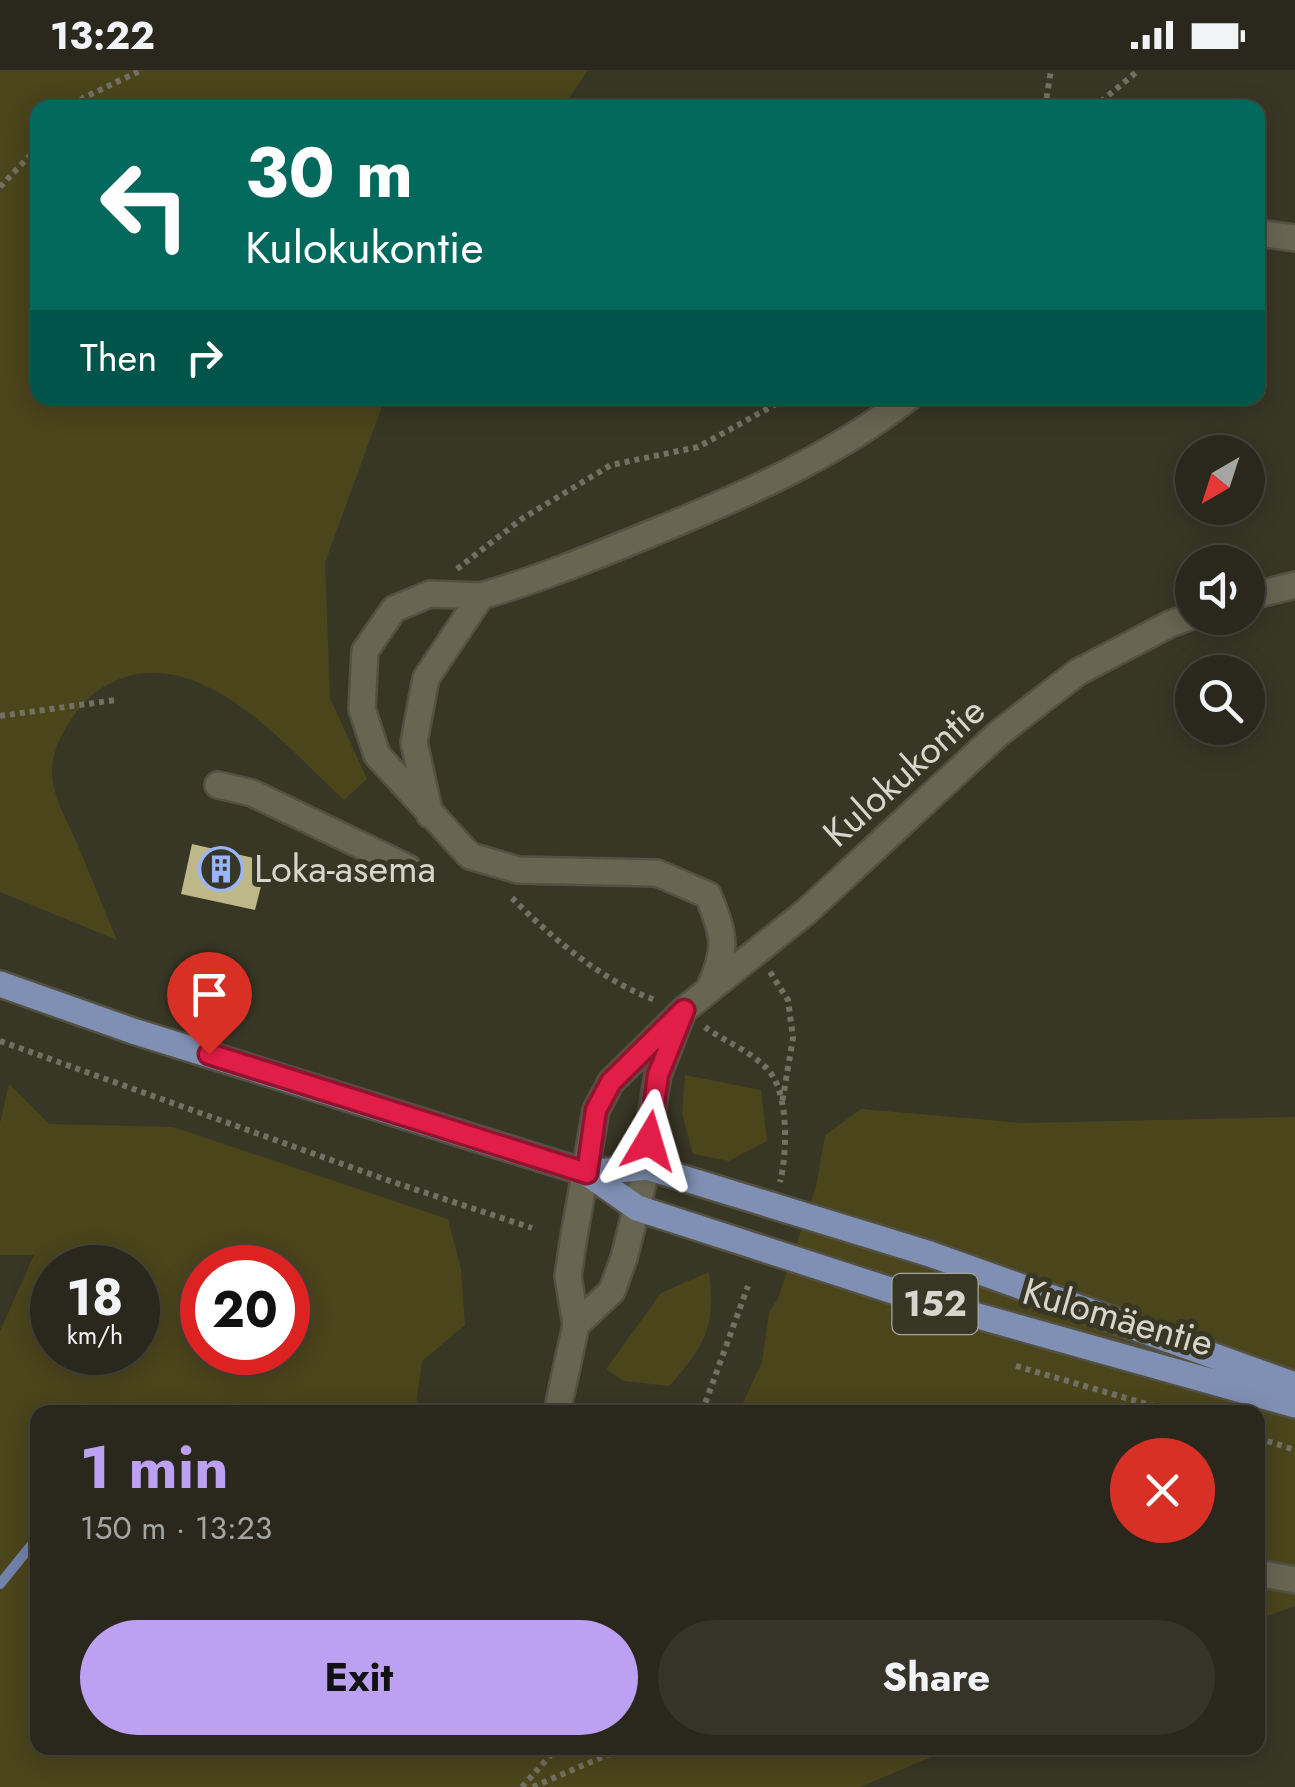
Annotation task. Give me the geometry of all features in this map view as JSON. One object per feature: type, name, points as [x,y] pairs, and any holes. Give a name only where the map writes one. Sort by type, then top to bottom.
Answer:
[{"type":"main road","name":"Kulomäentie","points":[[0,984],[134,1031],[587,1173],[637,1208],[921,1300],[1295,1405]]},
{"type":"main road","name":"Kulomäentie","points":[[587,1173],[648,1167],[930,1254],[1295,1385]]},
{"type":"street","points":[[1265,234],[1295,238]]},
{"type":"street","points":[[708,990],[722,961],[723,932],[708,895],[657,872],[518,870],[470,856],[377,755],[362,709],[365,652],[394,609],[430,594],[481,596],[540,580],[728,502],[872,426],[899,405]]},
{"type":"street","points":[[1265,592],[1295,585]]},
{"type":"street","points":[[430,814],[414,742],[426,678],[481,596]]},
{"type":"street","name":"Kulokukontie","points":[[576,1326],[568,1276],[596,1110],[611,1082],[684,1010],[808,911],[998,734],[1065,683],[1175,622]]},
{"type":"street","points":[[218,785],[252,793],[408,868]]},
{"type":"street","name":"Kulokukontie","points":[[576,1326],[612,1291],[648,1167],[658,1075],[684,1010]]},
{"type":"street","points":[[559,1405],[576,1326]]},
{"type":"street","points":[[1265,1574],[1295,1580]]},
{"type":"path","points":[[81,100],[142,70]]},
{"type":"path","points":[[1046,100],[1050,70]]},
{"type":"path","points":[[1103,100],[1139,70]]},
{"type":"path","points":[[0,187],[30,155]]},
{"type":"path","points":[[430,594],[510,527],[611,465],[698,447],[774,405]]},
{"type":"path","points":[[0,716],[116,700]]},
{"type":"path","points":[[470,856],[526,912],[586,960],[634,992],[684,1010],[751,1056],[775,1079],[788,1138],[779,1188]]},
{"type":"path","points":[[757,950],[788,1000],[793,1038],[781,1109]]},
{"type":"path","points":[[0,1040],[384,1180],[532,1228]]},
{"type":"path","points":[[705,1405],[748,1286]]},
{"type":"path","points":[[1016,1366],[1150,1405]]},
{"type":"path","points":[[1265,1440],[1295,1450]]},
{"type":"path","points":[[522,1787],[551,1755]]},
{"type":"path","points":[[534,1787],[608,1755]]},
{"type":"shaded area","points":[[0,70],[588,70],[568,100],[30,100],[30,405],[382,405],[325,563],[330,698],[367,779],[344,800],[263,724],[231,700],[199,683],[165,673],[131,676],[88,699],[61,737],[52,769],[60,806],[117,940],[0,892]]},
{"type":"shaded area","points":[[685,1075],[761,1090],[767,1141],[729,1161],[693,1154],[682,1114]]},
{"type":"shaded area","points":[[9,1084],[49,1124],[173,1127],[448,1219],[461,1269],[465,1325],[422,1361],[416,1405],[30,1405],[30,1755],[936,1755],[860,1787],[0,1787],[0,1331],[30,1264],[30,1375],[160,1375],[160,1245],[30,1245],[30,1255],[0,1255],[0,1123]]},
{"type":"shaded area","points":[[861,1109],[1023,1123],[1295,1117],[1295,1606],[1265,1617],[1265,1405],[742,1405],[762,1362],[769,1313],[778,1298],[816,1187],[825,1135]]},
{"type":"shaded area","points":[[709,1272],[711,1307],[705,1334],[692,1359],[670,1386],[624,1381],[606,1369],[661,1293]]},
{"type":"building","name":"Loka-asema","points":[[192,844],[258,859],[253,880],[262,882],[255,910],[181,894]]},
{"type":"waterway","points":[[0,1584],[30,1547]]},
{"type":"place","name":"Loka-asema","points":[[221,869]]},
{"type":"route","points":[[209,1054],[587,1173],[596,1110],[611,1082],[684,1010],[658,1075],[649,1141]]}]
